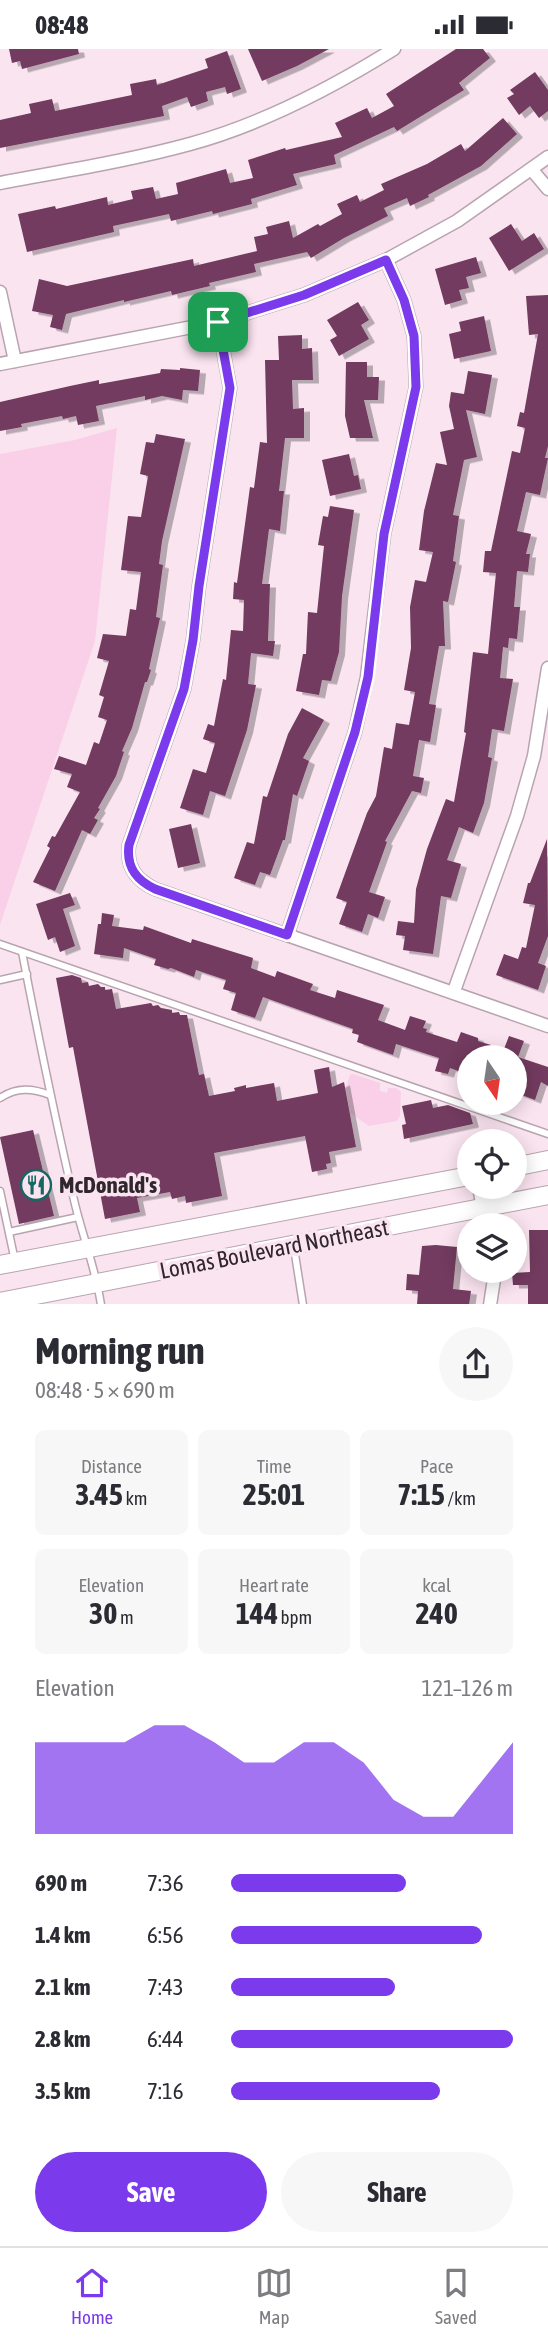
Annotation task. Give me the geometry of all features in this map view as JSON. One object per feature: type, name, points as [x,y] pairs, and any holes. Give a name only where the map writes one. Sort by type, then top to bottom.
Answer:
[{"type":"main road","points":[[527,1164],[548,1160]]},
{"type":"main road","name":"Lomas Boulevard Northeast","points":[[8,1263],[457,1178]]},
{"type":"main road","name":"Lomas Boulevard Northeast","points":[[496,1213],[548,1195]]},
{"type":"main road","name":"Lomas Boulevard Northeast","points":[[0,1302],[293,1246],[457,1221]]},
{"type":"street","points":[[0,183],[154,153],[254,123],[313,96],[394,49]]},
{"type":"street","points":[[0,364],[218,322],[304,295],[386,260],[457,221],[548,157]]},
{"type":"street","points":[[532,170],[548,189]]},
{"type":"street","points":[[287,935],[357,721],[368,677],[384,534],[416,387],[414,336],[404,300],[386,260]]},
{"type":"street","points":[[0,292],[15,361]]},
{"type":"street","points":[[218,322],[230,388],[193,640],[184,689],[129,845],[131,870],[142,883],[155,889],[548,1025]]},
{"type":"street","points":[[454,992],[517,816],[534,756],[548,668]]},
{"type":"street","points":[[490,1304],[493,1283]]},
{"type":"lane","points":[[0,944],[548,1134]]},
{"type":"lane","points":[[22,951],[50,1095],[101,1304]]},
{"type":"lane","points":[[0,981],[27,974]]},
{"type":"lane","points":[[0,1098],[23,1089],[50,1095]]},
{"type":"lane","points":[[0,1191],[9,1232],[8,1263]]},
{"type":"lane","points":[[9,1232],[78,1217]]},
{"type":"lane","points":[[293,1246],[303,1304]]},
{"type":"shaded area","points":[[117,428],[95,641],[0,925],[0,454],[75,440]]},
{"type":"shaded area","points":[[350,1075],[380,1083],[380,1091],[387,1093],[388,1088],[396,1088],[401,1092],[400,1116],[397,1121],[369,1126],[350,1113],[346,1087]]},
{"type":"building","points":[[9,49],[78,49],[79,54],[22,69],[20,61],[12,63]]},
{"type":"building","points":[[248,49],[329,49],[262,81]]},
{"type":"building","points":[[456,49],[483,49],[490,58],[459,83],[464,90],[397,131],[394,127],[334,155],[336,164],[293,174],[297,185],[251,199],[252,204],[213,214],[212,211],[171,221],[169,214],[113,226],[114,232],[27,252],[18,214],[55,206],[56,209],[107,197],[108,205],[133,199],[131,191],[153,187],[156,199],[178,194],[176,183],[226,169],[230,183],[253,178],[248,160],[285,148],[286,150],[342,137],[335,123],[367,108],[372,118],[394,106],[386,94]]},
{"type":"building","points":[[227,51],[241,89],[227,94],[225,87],[206,92],[208,101],[191,107],[187,97],[162,106],[164,116],[0,148],[0,120],[31,113],[29,104],[52,99],[55,111],[132,95],[130,84],[156,79],[157,85],[208,68],[205,59]]},
{"type":"building","points":[[535,72],[548,90],[548,111],[539,118],[530,106],[519,115],[507,98],[514,94],[510,90]]},
{"type":"building","points":[[503,118],[517,134],[481,166],[410,206],[407,198],[384,208],[388,216],[311,258],[307,252],[254,264],[256,272],[209,283],[210,286],[172,295],[171,291],[124,300],[66,314],[62,330],[50,327],[53,315],[32,311],[39,279],[67,286],[193,259],[194,266],[257,251],[254,237],[268,234],[266,227],[289,221],[293,238],[342,214],[337,204],[357,195],[360,202],[384,190],[381,184],[427,164],[461,144],[465,151]]},
{"type":"building","points":[[511,224],[522,241],[534,233],[544,249],[509,271],[489,238]]},
{"type":"building","points":[[476,257],[481,273],[466,277],[469,288],[459,290],[462,300],[445,305],[435,269]]},
{"type":"building","points":[[548,295],[548,446],[545,458],[548,458],[540,495],[526,492],[517,531],[531,534],[526,554],[530,554],[528,572],[517,571],[514,607],[520,607],[517,639],[509,638],[508,648],[503,647],[500,678],[513,679],[504,731],[492,729],[488,757],[492,758],[484,803],[473,833],[459,827],[447,860],[461,864],[451,898],[441,896],[433,954],[403,950],[405,936],[396,935],[398,921],[414,923],[416,889],[427,849],[446,799],[454,802],[466,733],[473,652],[488,654],[496,573],[483,572],[485,551],[491,551],[512,451],[520,453],[525,428],[517,426],[520,412],[524,413],[538,334],[529,335],[526,296]]},
{"type":"building","points":[[358,302],[369,320],[361,325],[369,339],[339,356],[330,340],[337,336],[327,320]]},
{"type":"building","points":[[484,316],[491,351],[454,359],[449,334],[461,331],[459,322]]},
{"type":"building","points":[[302,335],[302,349],[312,348],[313,380],[292,380],[293,409],[304,408],[304,438],[285,438],[279,491],[284,491],[280,531],[269,529],[262,584],[270,584],[268,641],[275,641],[273,656],[251,653],[248,684],[256,685],[247,730],[225,796],[210,791],[203,815],[180,808],[193,769],[206,773],[215,743],[203,739],[208,724],[214,726],[223,679],[226,680],[231,630],[243,631],[244,600],[233,599],[234,582],[237,583],[250,487],[254,488],[260,442],[267,443],[265,360],[279,360],[278,336]]},
{"type":"building","points":[[346,362],[367,362],[367,377],[379,377],[378,400],[364,400],[373,438],[350,438],[345,416]]},
{"type":"building","points":[[161,369],[200,370],[198,391],[183,390],[182,400],[162,396],[145,400],[145,396],[96,406],[99,421],[78,425],[76,416],[63,419],[62,416],[0,431],[0,402],[99,380],[99,384],[160,373]]},
{"type":"building","points":[[468,371],[492,375],[485,414],[466,410],[477,457],[464,460],[453,515],[459,516],[453,561],[456,562],[448,602],[443,601],[445,646],[439,646],[429,704],[436,705],[430,742],[419,740],[413,776],[424,778],[421,793],[412,791],[385,841],[387,842],[369,892],[385,897],[378,918],[368,914],[362,932],[339,924],[347,902],[336,898],[367,813],[376,796],[384,747],[392,749],[396,723],[409,725],[415,692],[404,690],[411,648],[410,607],[415,580],[426,582],[433,552],[419,550],[424,511],[436,463],[447,465],[440,432],[454,429],[449,406],[451,392],[464,394]]},
{"type":"building","points":[[156,434],[185,439],[162,541],[159,564],[163,565],[156,617],[160,618],[149,669],[151,670],[122,751],[124,752],[116,776],[94,818],[98,820],[90,834],[82,830],[55,891],[33,882],[50,848],[47,846],[52,836],[55,837],[80,792],[67,787],[72,774],[54,769],[59,756],[86,765],[94,742],[99,744],[107,720],[98,717],[104,697],[99,695],[109,661],[97,658],[103,634],[126,636],[130,609],[136,610],[141,572],[121,570],[128,516],[141,517],[148,476],[140,474],[146,442],[154,443]]},
{"type":"building","points":[[349,454],[354,476],[358,475],[361,489],[330,496],[322,460]]},
{"type":"building","points":[[330,506],[354,510],[342,596],[339,652],[331,681],[322,680],[319,695],[296,691],[303,654],[306,654],[308,612],[317,613],[324,546],[318,545],[323,516],[328,517]]},
{"type":"building","points":[[302,708],[324,720],[303,758],[309,761],[297,796],[293,794],[285,840],[270,875],[260,872],[255,885],[234,878],[247,842],[254,844],[263,796],[267,797],[288,734]]},
{"type":"building","points":[[191,824],[200,863],[178,868],[169,829]]},
{"type":"building","points":[[547,839],[548,936],[538,963],[546,966],[538,990],[496,975],[504,954],[518,959],[522,947],[526,948],[535,905],[523,903],[528,883]]},
{"type":"building","points":[[70,893],[75,905],[63,909],[75,946],[60,952],[55,937],[48,940],[36,904]]},
{"type":"building","points":[[102,913],[114,915],[112,926],[143,930],[144,926],[191,943],[192,939],[253,958],[251,968],[275,977],[277,971],[313,984],[310,990],[335,998],[337,990],[384,1005],[378,1020],[405,1030],[410,1016],[426,1021],[423,1028],[427,1029],[426,1032],[457,1042],[461,1032],[491,1045],[457,1045],[457,1071],[450,1068],[448,1074],[435,1071],[439,1058],[396,1044],[393,1055],[357,1042],[359,1035],[352,1033],[353,1029],[263,997],[255,1018],[231,1010],[236,993],[223,989],[226,980],[196,970],[194,977],[154,965],[156,959],[124,948],[123,958],[94,954],[98,924],[101,924]]},
{"type":"building","points":[[72,975],[81,978],[82,983],[88,982],[89,986],[98,984],[105,987],[105,990],[112,989],[116,1009],[151,1003],[153,1006],[172,1010],[172,1013],[187,1015],[199,1075],[204,1074],[209,1096],[235,1091],[234,1088],[246,1085],[246,1088],[274,1083],[277,1101],[318,1093],[314,1070],[329,1067],[332,1087],[344,1082],[356,1147],[329,1152],[331,1163],[326,1164],[327,1169],[312,1172],[305,1136],[214,1153],[222,1196],[186,1203],[185,1196],[172,1199],[170,1192],[137,1198],[140,1212],[105,1219],[73,1047],[69,1048],[56,978]]},
{"type":"building","points":[[509,1036],[524,1041],[522,1045],[506,1045]]},
{"type":"building","points":[[527,1060],[548,1067],[548,1086],[541,1082],[535,1100],[527,1097]]},
{"type":"building","points":[[431,1100],[433,1108],[448,1105],[457,1108],[457,1115],[471,1115],[473,1124],[404,1139],[402,1125],[406,1124],[402,1106]]},
{"type":"building","points":[[33,1130],[54,1216],[19,1224],[0,1137]]},
{"type":"building","points":[[529,1230],[548,1230],[548,1304],[528,1304],[528,1285],[513,1285],[527,1283],[527,1272],[530,1272]]},
{"type":"building","points":[[422,1246],[457,1247],[453,1289],[471,1291],[469,1304],[417,1304],[418,1291],[406,1290],[407,1274],[419,1275]]},
{"type":"place","name":"McDonald's","points":[[36,1185]]},
{"type":"route","points":[[386,260],[404,300],[414,336],[417,360],[416,387],[384,534],[368,677],[355,732],[287,935],[142,883],[131,870],[128,853],[184,689],[193,640],[212,496],[230,388],[218,322],[304,295],[386,260]]}]
